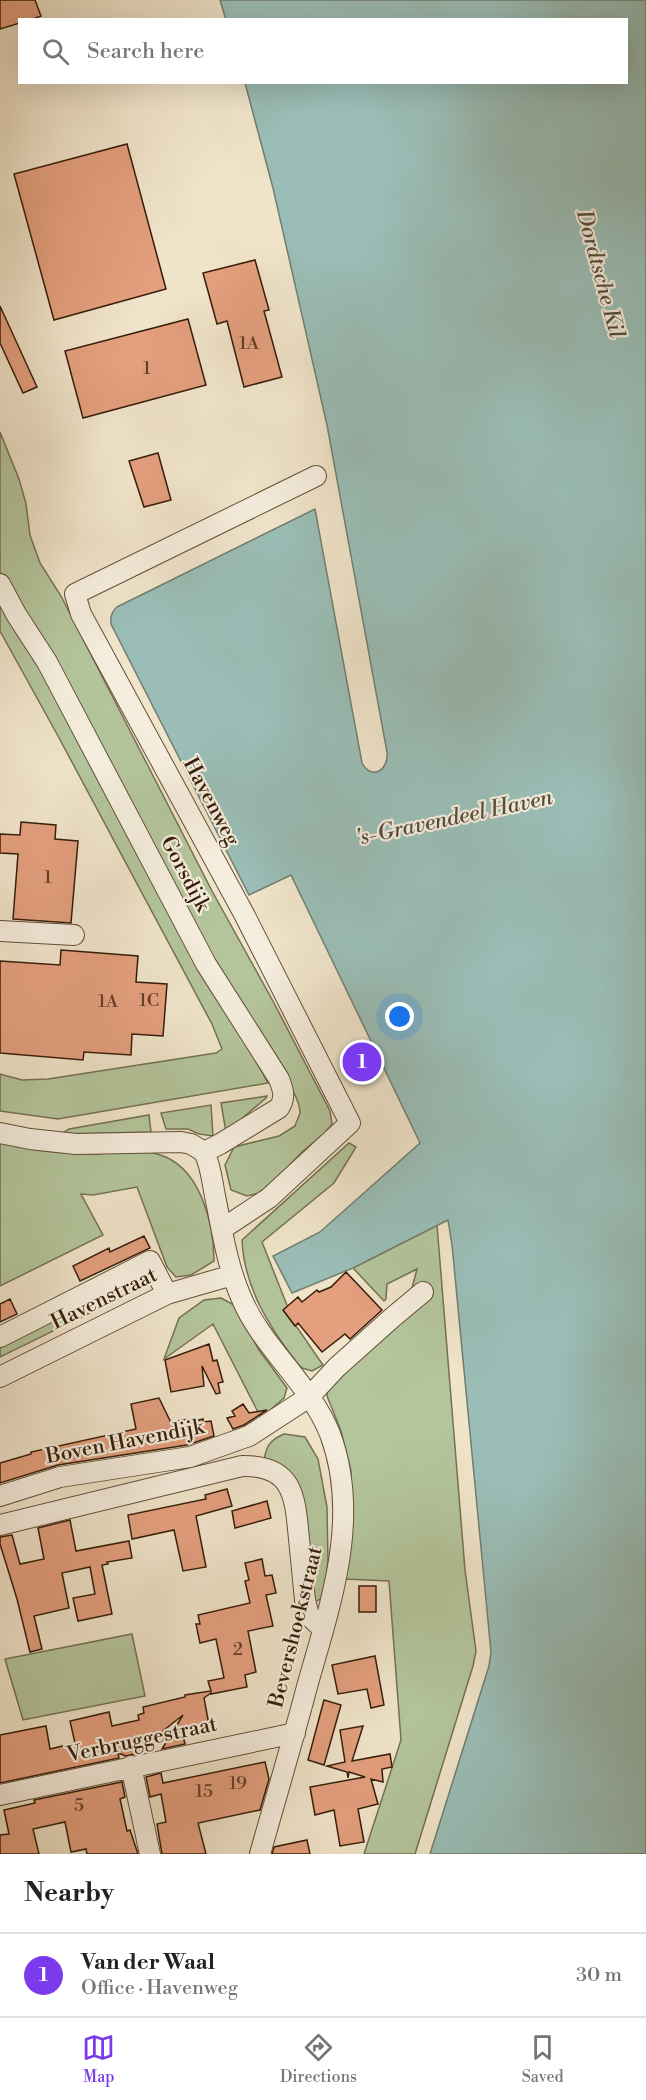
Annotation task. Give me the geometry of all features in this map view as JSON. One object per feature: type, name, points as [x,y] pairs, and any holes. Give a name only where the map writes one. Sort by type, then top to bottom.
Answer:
[{"type":"street","name":"Havenweg","points":[[222,1230],[269,1198],[350,1123],[244,914],[81,614],[75,594],[316,476]]},
{"type":"street","name":"Gorsdijk","points":[[0,584],[47,662],[206,964],[283,1088],[282,1103],[279,1108],[204,1152]]},
{"type":"street","points":[[0,931],[74,935]]},
{"type":"street","points":[[0,1133],[76,1144],[181,1142],[191,1144],[204,1152]]},
{"type":"street","name":"Bevershoekstraat","points":[[204,1152],[211,1171],[222,1230],[240,1296],[251,1317],[316,1406],[329,1433],[343,1485],[344,1522],[341,1548],[323,1629],[260,1854]]},
{"type":"street","points":[[0,1337],[150,1261],[168,1293]]},
{"type":"street","name":"Havenstraat","points":[[0,1377],[168,1293],[233,1275]]},
{"type":"street","name":"Boven Havendijk","points":[[0,1496],[60,1477],[190,1457],[249,1436],[309,1397],[337,1367],[423,1293]]},
{"type":"street","points":[[0,1525],[242,1466],[257,1466],[271,1470],[286,1482],[295,1500],[305,1600],[309,1616],[323,1629]]},
{"type":"street","name":"Verbruggestraat","points":[[0,1795],[295,1733]]},
{"type":"street","points":[[131,1766],[150,1854]]},
{"type":"green space","points":[[0,432],[19,479],[26,504],[30,535],[40,563],[61,596],[212,891],[330,1111],[332,1124],[325,1133],[302,1152],[264,1192],[247,1196],[231,1190],[225,1165],[234,1147],[279,1136],[295,1126],[300,1113],[299,1104],[288,1081],[250,1026],[0,572]]},
{"type":"green space","points":[[0,594],[268,1083],[58,1119],[0,1111],[0,1074],[22,1080],[48,1079],[216,1053],[222,1049],[212,1024],[0,631]]},
{"type":"green space","points":[[267,1096],[266,1098],[226,1132],[221,1103]]},
{"type":"green space","points":[[211,1105],[213,1136],[199,1134],[188,1129],[166,1129],[161,1113]]},
{"type":"green space","points":[[149,1115],[151,1132],[61,1134],[69,1129]]},
{"type":"green space","points":[[0,1142],[60,1153],[143,1152],[172,1160],[184,1170],[202,1197],[211,1230],[214,1261],[191,1275],[176,1277],[167,1267],[137,1187],[93,1195],[81,1194],[103,1235],[0,1286]]},
{"type":"green space","points":[[349,1143],[356,1147],[334,1183],[262,1242],[294,1323],[323,1365],[312,1371],[298,1364],[260,1307],[248,1275],[242,1240]]},
{"type":"green space","points":[[437,1225],[465,1570],[476,1651],[415,1854],[364,1854],[401,1740],[389,1581],[345,1579],[352,1514],[351,1471],[341,1431],[327,1396],[328,1386],[393,1327],[412,1288],[417,1269],[387,1284],[384,1301],[353,1268]]},
{"type":"green space","points":[[143,1273],[153,1282],[0,1357],[0,1338]]},
{"type":"green space","points":[[221,1298],[234,1305],[259,1350],[287,1388],[284,1398],[261,1418],[213,1324],[164,1359],[179,1318],[204,1300]]},
{"type":"green space","points":[[284,1434],[305,1437],[318,1459],[327,1507],[328,1562],[324,1597],[313,1603],[299,1504],[264,1461],[270,1444]]},
{"type":"green space","points":[[132,1634],[145,1696],[23,1720],[5,1659]]},
{"type":"water","points":[[220,0],[646,0],[646,1854],[430,1854],[489,1666],[491,1652],[448,1220],[353,1268],[292,1293],[273,1256],[320,1232],[420,1143],[291,875],[249,895],[111,624],[112,613],[117,607],[315,509],[362,763],[370,771],[375,772],[383,768],[387,752],[327,425],[273,188],[245,84],[628,84],[628,18],[225,18]]},
{"type":"building","points":[[0,0],[35,0],[41,16],[18,18],[18,24],[0,29]]},
{"type":"building","points":[[127,144],[166,289],[54,320],[14,174]]},
{"type":"building","points":[[255,260],[269,310],[264,311],[282,377],[244,387],[227,321],[217,324],[203,273]]},
{"type":"building","points":[[0,306],[37,387],[23,393],[0,343]]},
{"type":"building","points":[[188,319],[206,385],[83,418],[65,351]]},
{"type":"building","points":[[158,453],[171,500],[144,507],[129,461]]},
{"type":"building","points":[[21,822],[56,825],[55,839],[78,841],[71,923],[13,919],[18,854],[0,853],[0,834],[20,835]]},
{"type":"building","points":[[61,950],[138,956],[136,982],[167,984],[163,1036],[132,1034],[131,1055],[84,1052],[83,1060],[0,1053],[0,961],[60,965]]},
{"type":"building","points":[[144,1236],[150,1248],[80,1281],[73,1266],[109,1248],[110,1252]]},
{"type":"building","points":[[346,1272],[382,1310],[350,1339],[345,1334],[322,1352],[298,1323],[295,1326],[283,1310],[298,1297],[302,1302],[317,1290],[319,1292],[331,1287]]},
{"type":"building","points":[[10,1299],[17,1314],[0,1322],[0,1304]]},
{"type":"building","points":[[209,1344],[213,1361],[217,1360],[223,1382],[218,1383],[220,1393],[216,1394],[202,1366],[204,1386],[171,1392],[165,1360]]},
{"type":"building","points":[[159,1398],[177,1435],[179,1434],[177,1421],[194,1418],[195,1421],[203,1419],[203,1422],[211,1421],[214,1436],[187,1445],[58,1465],[0,1483],[0,1463],[31,1454],[31,1452],[136,1429],[131,1404]]},
{"type":"building","points":[[243,1404],[249,1413],[267,1410],[244,1425],[233,1429],[227,1418],[235,1416],[232,1411]]},
{"type":"building","points":[[227,1489],[232,1506],[196,1516],[206,1567],[183,1571],[174,1530],[132,1539],[128,1515],[206,1499],[205,1495]]},
{"type":"building","points":[[267,1501],[271,1518],[235,1528],[232,1511]]},
{"type":"building","points":[[70,1520],[76,1551],[129,1541],[132,1558],[102,1565],[112,1614],[78,1621],[73,1598],[95,1594],[90,1567],[62,1573],[69,1608],[34,1616],[42,1649],[30,1652],[0,1537],[12,1535],[20,1564],[44,1559],[38,1528]]},
{"type":"building","points":[[262,1559],[265,1576],[272,1575],[276,1593],[266,1595],[273,1626],[248,1631],[256,1672],[245,1675],[247,1687],[211,1693],[204,1698],[209,1725],[182,1731],[185,1744],[162,1749],[183,1715],[134,1754],[126,1756],[118,1753],[119,1758],[0,1783],[0,1735],[46,1726],[50,1749],[75,1743],[70,1721],[109,1712],[112,1726],[139,1720],[138,1715],[144,1713],[143,1707],[185,1697],[185,1695],[211,1691],[208,1681],[224,1678],[216,1639],[200,1643],[196,1624],[200,1624],[198,1615],[250,1603],[245,1581],[249,1580],[245,1563]]},
{"type":"building","points":[[359,1586],[376,1586],[376,1612],[359,1612]]},
{"type":"building","points":[[375,1656],[384,1705],[371,1708],[367,1689],[338,1694],[332,1665]]},
{"type":"building","points":[[324,1700],[341,1705],[324,1765],[308,1760]]},
{"type":"building","points":[[363,1726],[352,1761],[390,1754],[392,1767],[382,1769],[383,1782],[371,1779],[378,1804],[358,1809],[364,1842],[340,1846],[334,1810],[315,1815],[310,1787],[365,1777],[349,1772],[348,1778],[347,1772],[327,1766],[345,1762],[340,1730]]},
{"type":"building","points":[[265,1762],[269,1779],[260,1810],[198,1823],[206,1854],[162,1854],[157,1824],[166,1822],[161,1794],[150,1797],[146,1777],[161,1773],[163,1783]]},
{"type":"building","points":[[122,1782],[125,1797],[120,1799],[127,1831],[130,1830],[138,1854],[87,1854],[86,1849],[71,1852],[65,1822],[33,1829],[39,1854],[0,1854],[0,1835],[9,1834],[4,1810],[35,1803],[34,1800]]},
{"type":"building","points":[[307,1840],[310,1854],[272,1854],[274,1847]]},
{"type":"place","name":"Van der Waal","points":[[362,1062]]},
{"type":"water label","name":"Dordtsche Kil","points":[[600,274]]},
{"type":"water label","name":"'s-Gravendeel Haven","points":[[454,818]]}]
